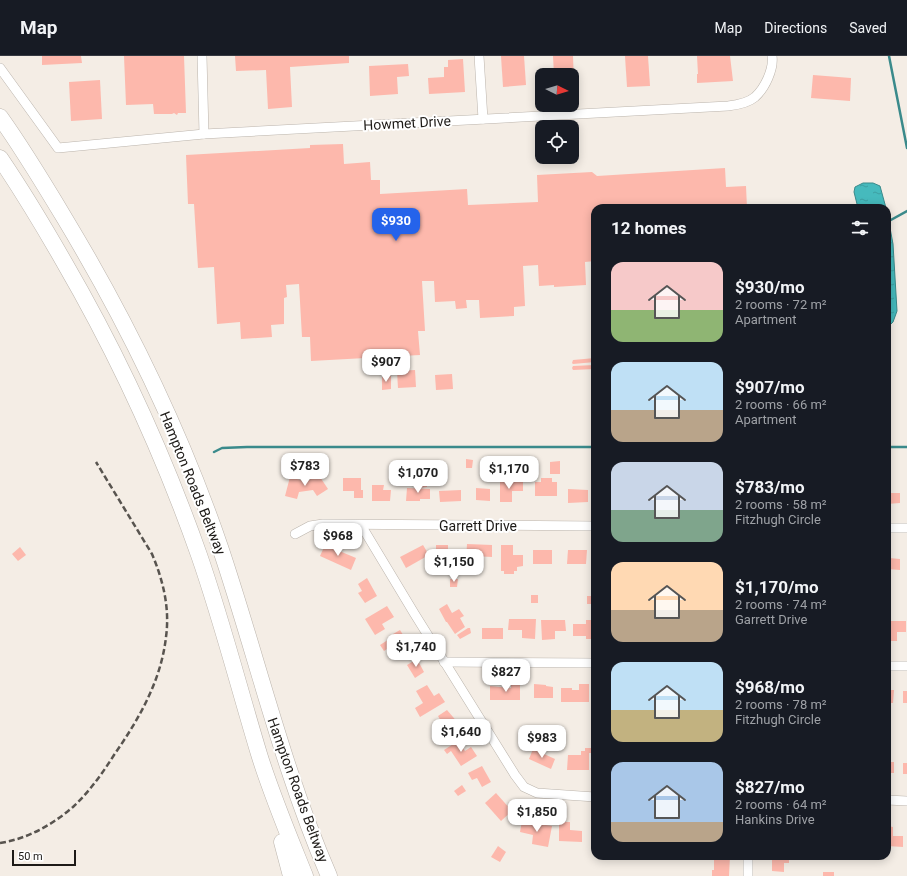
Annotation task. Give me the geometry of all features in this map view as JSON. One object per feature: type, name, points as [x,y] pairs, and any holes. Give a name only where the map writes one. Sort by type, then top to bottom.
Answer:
[{"type":"highway","name":"Hampton Roads Beltway","points":[[0,117],[46,187],[89,260],[133,342],[176,434],[220,547],[292,779],[316,847],[329,876]]},
{"type":"highway","name":"Hampton Roads Beltway","points":[[0,158],[21,190],[78,286],[118,361],[156,446],[182,510],[214,599],[260,757],[305,876]]},
{"type":"highway","points":[[260,757],[291,876]]},
{"type":"street","points":[[202,56],[204,134]]},
{"type":"street","points":[[479,56],[483,119]]},
{"type":"street","name":"Howmet Drive","points":[[0,68],[58,148],[204,134],[728,106],[741,104],[755,97],[768,78],[772,56]]},
{"type":"street","name":"Garrett Drive","points":[[295,534],[304,528],[316,525],[591,526]]},
{"type":"street","points":[[361,525],[444,662],[524,788],[537,793],[591,797]]},
{"type":"street","points":[[891,528],[907,528]]},
{"type":"street","points":[[444,662],[591,664]]},
{"type":"street","points":[[891,666],[907,666]]},
{"type":"street","points":[[891,800],[907,801]]},
{"type":"street","points":[[748,860],[748,876]]},
{"type":"water","points":[[863,183],[873,183],[880,186],[885,204],[857,204],[854,192],[855,187]]},
{"type":"water","points":[[891,233],[897,311],[891,324]]},
{"type":"building","points":[[42,56],[81,56],[82,63],[42,65]]},
{"type":"building","points":[[124,56],[184,56],[186,113],[178,113],[177,115],[174,113],[154,114],[153,104],[126,105]]},
{"type":"building","points":[[235,56],[349,56],[349,63],[290,67],[292,107],[268,109],[266,70],[236,71]]},
{"type":"building","points":[[501,56],[524,56],[526,85],[503,87]]},
{"type":"building","points":[[553,56],[573,56],[573,68],[554,68]]},
{"type":"building","points":[[625,56],[648,56],[650,86],[627,87]]},
{"type":"building","points":[[697,56],[730,56],[733,81],[697,83]]},
{"type":"building","points":[[463,59],[465,92],[429,94],[428,78],[444,77],[444,67],[448,67],[448,60]]},
{"type":"building","points":[[408,64],[409,76],[397,77],[398,94],[370,96],[369,66]]},
{"type":"building","points":[[813,75],[851,78],[850,101],[811,98]]},
{"type":"building","points":[[100,80],[102,119],[71,121],[69,82]]},
{"type":"building","points":[[343,144],[344,164],[370,162],[371,180],[380,180],[380,194],[467,189],[468,205],[538,202],[537,175],[592,172],[597,176],[725,168],[726,187],[746,186],[747,204],[591,204],[591,261],[585,262],[586,285],[554,287],[554,285],[539,286],[538,265],[523,266],[525,306],[514,307],[514,316],[480,318],[479,300],[466,300],[467,308],[456,309],[455,301],[435,302],[434,281],[422,281],[425,331],[418,331],[420,355],[311,361],[310,337],[302,337],[299,284],[286,285],[287,297],[284,298],[284,324],[271,325],[272,337],[241,339],[240,322],[217,324],[214,267],[198,268],[194,204],[188,204],[186,155],[310,148],[310,145]]},
{"type":"building","points":[[591,358],[591,362],[573,364],[573,360]]},
{"type":"building","points":[[591,365],[591,369],[573,370],[573,366]]},
{"type":"building","points":[[415,370],[416,387],[398,388],[397,371]]},
{"type":"building","points":[[388,374],[388,376],[391,376],[391,389],[382,390],[382,377]]},
{"type":"building","points":[[452,374],[453,389],[436,390],[435,375]]},
{"type":"building","points":[[466,459],[473,460],[472,468],[466,468]]},
{"type":"building","points":[[518,459],[525,459],[526,466],[518,466]]},
{"type":"building","points":[[560,461],[560,474],[550,474],[550,462]]},
{"type":"building","points":[[318,474],[328,489],[317,496],[313,490],[299,492],[297,499],[285,496],[290,477],[304,481],[309,480]]},
{"type":"building","points":[[343,478],[361,478],[363,498],[354,498],[354,491],[343,491]]},
{"type":"building","points":[[541,478],[552,478],[552,482],[557,482],[557,496],[535,496],[535,482],[541,482]]},
{"type":"building","points":[[419,479],[427,479],[427,487],[418,488]]},
{"type":"building","points":[[500,481],[523,481],[523,491],[512,491],[512,502],[500,502]]},
{"type":"building","points":[[372,485],[384,485],[383,490],[391,490],[390,501],[372,501]]},
{"type":"building","points":[[407,488],[430,489],[430,499],[406,501]]},
{"type":"building","points":[[476,488],[490,489],[490,501],[476,500]]},
{"type":"building","points":[[568,489],[588,490],[588,502],[568,503]]},
{"type":"building","points":[[461,490],[461,501],[440,502],[439,491]]},
{"type":"building","points":[[891,493],[900,493],[900,503],[891,504]]},
{"type":"building","points":[[467,544],[492,545],[492,557],[473,556],[473,561],[466,561]]},
{"type":"building","points":[[325,545],[356,558],[351,570],[320,556]]},
{"type":"building","points":[[423,545],[429,555],[406,568],[400,557]]},
{"type":"building","points":[[436,545],[448,545],[448,555],[458,555],[458,565],[436,565]]},
{"type":"building","points":[[501,545],[513,545],[513,555],[523,555],[523,566],[517,567],[517,571],[514,571],[514,574],[504,574],[504,571],[501,571]]},
{"type":"building","points":[[20,547],[26,555],[18,561],[12,554]]},
{"type":"building","points":[[533,550],[552,550],[552,564],[533,564]]},
{"type":"building","points":[[568,550],[587,550],[586,564],[567,564]]},
{"type":"building","points":[[891,558],[900,559],[900,570],[891,569]]},
{"type":"building","points":[[367,578],[377,596],[365,603],[358,593],[362,591],[358,584]]},
{"type":"building","points":[[450,579],[458,579],[457,587],[450,587]]},
{"type":"building","points":[[531,595],[538,595],[538,603],[531,603]]},
{"type":"building","points":[[587,596],[591,596],[591,604],[587,604]]},
{"type":"building","points":[[447,604],[452,613],[459,609],[464,616],[460,618],[465,627],[455,634],[439,609]]},
{"type":"building","points":[[387,606],[394,617],[382,624],[385,629],[375,635],[365,619]]},
{"type":"building","points":[[509,619],[536,619],[535,639],[522,638],[522,630],[508,630]]},
{"type":"building","points":[[541,620],[565,620],[566,631],[555,631],[555,639],[542,640]]},
{"type":"building","points":[[586,620],[591,620],[591,639],[586,639],[586,636],[573,636],[573,624],[586,624]]},
{"type":"building","points":[[891,621],[906,621],[906,632],[897,632],[897,641],[891,641]]},
{"type":"building","points":[[470,628],[471,633],[460,639],[457,635]]},
{"type":"building","points":[[482,628],[503,628],[503,639],[482,639]]},
{"type":"building","points":[[400,630],[405,638],[399,641],[404,650],[392,657],[387,649],[384,651],[380,645]]},
{"type":"building","points":[[417,659],[424,672],[415,678],[407,665]]},
{"type":"building","points":[[511,683],[520,683],[520,700],[490,700],[490,686],[511,688]]},
{"type":"building","points":[[534,684],[553,687],[553,698],[534,698]]},
{"type":"building","points":[[579,684],[589,684],[589,702],[561,702],[561,688],[572,688],[572,690],[579,690]]},
{"type":"building","points":[[427,685],[434,696],[439,693],[445,702],[420,717],[415,708],[423,703],[416,691]]},
{"type":"building","points":[[891,690],[894,690],[893,703],[891,703]]},
{"type":"building","points":[[903,691],[907,691],[907,703],[903,703]]},
{"type":"building","points":[[447,710],[459,724],[457,725],[459,729],[450,736],[445,729],[443,730],[440,724],[442,723],[438,716]]},
{"type":"building","points":[[458,741],[465,751],[471,747],[477,756],[461,766],[451,751],[447,754],[444,750]]},
{"type":"building","points":[[585,748],[591,748],[591,753],[589,753],[589,770],[567,770],[568,755],[581,755],[581,751],[585,751]]},
{"type":"building","points":[[533,749],[555,759],[551,769],[529,759]]},
{"type":"building","points":[[891,762],[894,762],[894,773],[891,773]]},
{"type":"building","points":[[903,763],[907,763],[907,774],[903,774]]},
{"type":"building","points":[[482,766],[491,782],[482,787],[477,778],[472,780],[468,773]]},
{"type":"building","points":[[462,785],[466,791],[458,796],[454,791]]},
{"type":"building","points":[[496,793],[512,811],[501,821],[485,803]]},
{"type":"building","points":[[522,821],[552,826],[548,847],[532,844],[533,835],[520,832]]},
{"type":"building","points":[[559,822],[570,822],[570,830],[582,831],[582,842],[559,841]]},
{"type":"building","points":[[891,827],[893,827],[893,836],[903,836],[903,847],[891,846]]},
{"type":"building","points":[[498,846],[506,852],[500,862],[491,857]]},
{"type":"building","points":[[714,860],[730,860],[729,876],[712,876],[712,870],[714,870]]},
{"type":"building","points":[[772,860],[789,860],[789,863],[784,863],[784,872],[772,871]]},
{"type":"building","points":[[823,872],[834,872],[834,876],[823,876]]},
{"type":"waterway","points":[[889,56],[907,148]]},
{"type":"waterway","points":[[891,220],[907,211]]},
{"type":"waterway","points":[[214,452],[222,448],[247,447],[591,447]]},
{"type":"waterway","points":[[891,447],[907,447]]},
{"type":"railway","points":[[0,843],[29,835],[57,820],[73,807],[84,795],[105,769],[132,728],[148,699],[159,669],[166,637],[167,615],[165,594],[156,564],[152,554],[96,462]]}]
